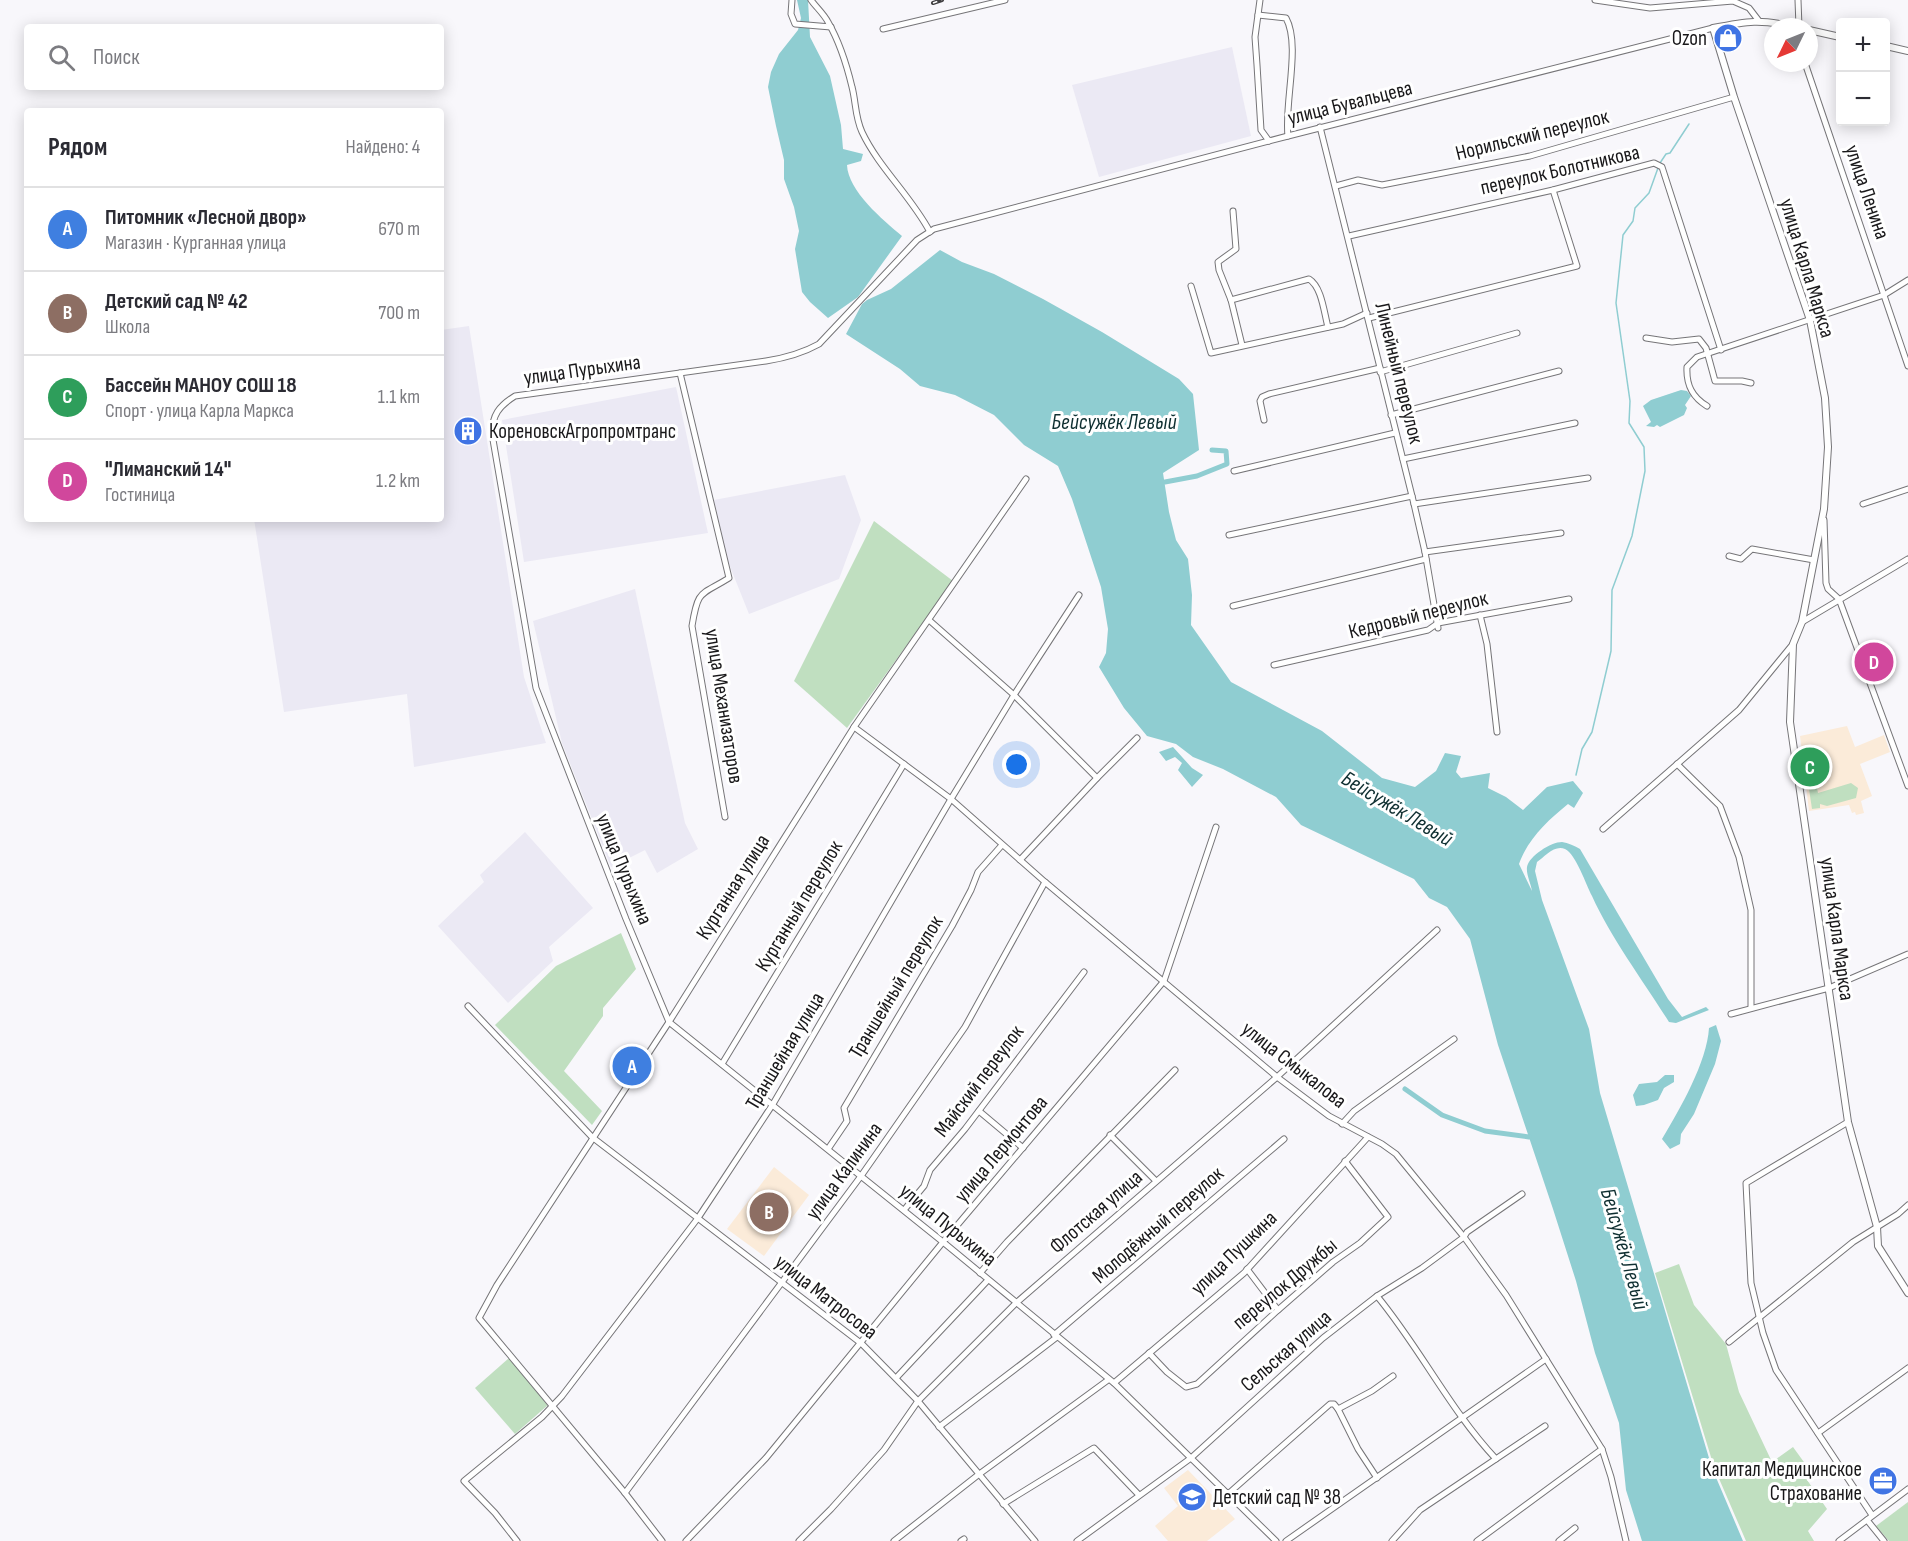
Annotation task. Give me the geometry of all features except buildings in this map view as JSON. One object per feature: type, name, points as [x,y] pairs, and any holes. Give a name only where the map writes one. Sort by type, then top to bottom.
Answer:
[{"type":"main road","name":"улица Бувальцева","points":[[1713,28],[1750,21],[1764,22]]},
{"type":"main road","name":"улица Карла Маркса","points":[[1713,28],[1734,97],[1810,320],[1825,398],[1828,447],[1824,509],[1802,622],[1793,644],[1790,722],[1848,1122],[1877,1227],[1878,1246],[1908,1293]]},
{"type":"main road","points":[[1818,32],[1836,36]]},
{"type":"main road","points":[[1890,47],[1908,51]]},
{"type":"street","points":[[792,0],[791,14],[795,24],[831,27]]},
{"type":"street","points":[[811,0],[831,27],[854,91],[857,120],[862,133],[884,167],[920,213],[930,232]]},
{"type":"street","points":[[883,29],[1005,0]]},
{"type":"street","points":[[1260,0],[1255,37],[1261,130],[1269,141]]},
{"type":"street","points":[[1595,0],[1650,8],[1734,1],[1749,8],[1759,21]]},
{"type":"street","points":[[1797,18],[1798,0]]},
{"type":"street","points":[[1258,15],[1286,18],[1291,27],[1288,136]]},
{"type":"street","name":"улица Бувальцева","points":[[917,240],[930,232],[1269,141],[1713,28]]},
{"type":"street","name":"улица Ленина","points":[[1808,72],[1908,366]]},
{"type":"street","name":"Норильский переулок","points":[[1336,186],[1358,180],[1382,185],[1530,156],[1734,97]]},
{"type":"street","name":"Линейный переулок","points":[[1320,128],[1349,236],[1414,504],[1438,626]]},
{"type":"street","name":"переулок Болотникова","points":[[1349,236],[1553,190],[1654,163],[1662,167],[1721,350]]},
{"type":"street","points":[[1191,286],[1211,353],[1343,324],[1368,315],[1577,266],[1553,190]]},
{"type":"street","points":[[1233,211],[1236,249],[1218,262],[1231,300],[1242,345]]},
{"type":"street","name":"улица Пурыхина","points":[[917,240],[819,344],[794,356],[515,396],[498,410],[492,421],[492,434],[536,688],[622,909],[669,1022],[944,1242],[1111,1381],[1276,1541]]},
{"type":"street","points":[[1231,300],[1309,279],[1314,282],[1320,296],[1328,327]]},
{"type":"street","points":[[1707,406],[1692,393],[1686,373],[1689,363],[1708,353],[1884,295],[1908,280]]},
{"type":"street","points":[[1264,420],[1260,401],[1262,397],[1380,370],[1517,333]]},
{"type":"street","points":[[1646,338],[1672,342],[1700,339],[1708,353],[1715,381],[1751,383]]},
{"type":"street","points":[[1391,415],[1559,371]]},
{"type":"street","name":"улица Механизаторов","points":[[680,373],[729,578],[700,594],[692,626],[725,817]]},
{"type":"street","points":[[1402,459],[1575,423]]},
{"type":"street","points":[[1234,471],[1395,433]]},
{"type":"street","points":[[1414,504],[1588,478]]},
{"type":"street","name":"Курганная улица","points":[[552,1406],[479,1318],[497,1285],[669,1022],[854,727],[1026,480]]},
{"type":"street","points":[[1863,504],[1908,489]]},
{"type":"street","points":[[1229,535],[1412,496]]},
{"type":"street","points":[[1824,509],[1824,574],[1828,589],[1839,599],[1908,786]]},
{"type":"street","points":[[1425,552],[1561,533]]},
{"type":"street","points":[[1729,556],[1741,559],[1752,549],[1814,560]]},
{"type":"street","points":[[1233,606],[1426,559]]},
{"type":"street","points":[[1802,622],[1908,559]]},
{"type":"street","name":"Траншейная улица","points":[[517,1541],[495,1513],[464,1481],[518,1437],[562,1396],[698,1218],[773,1104],[951,799],[1079,595]]},
{"type":"street","name":"Кедровый переулок","points":[[1274,665],[1428,630],[1480,615],[1569,599]]},
{"type":"street","points":[[1480,615],[1487,644],[1497,732]]},
{"type":"street","points":[[929,620],[1014,696],[1096,778]]},
{"type":"street","points":[[1603,829],[1739,710],[1793,644]]},
{"type":"street","name":"улица Смыкалова","points":[[854,727],[951,799],[1045,882],[1276,1077],[1342,1124],[1382,1144],[1396,1154],[1464,1237],[1506,1295],[1602,1449],[1626,1541]]},
{"type":"street","points":[[1020,860],[1096,778],[1137,738]]},
{"type":"street","name":"Курганный переулок","points":[[722,1064],[904,764]]},
{"type":"street","points":[[1677,764],[1720,806],[1738,857],[1751,910],[1751,1007]]},
{"type":"street","name":"улица Лермонтова","points":[[686,1541],[766,1458],[1164,981],[1216,827]]},
{"type":"street","name":"Траншейный переулок","points":[[828,1149],[847,1121],[844,1108],[951,926],[978,872],[1002,844]]},
{"type":"street","name":"улица Калинина","points":[[625,1493],[861,1176],[965,1027],[1045,882]]},
{"type":"street","name":"Флотская улица","points":[[799,1541],[884,1450],[918,1401],[1016,1303],[1276,1077],[1437,930]]},
{"type":"street","points":[[1731,1014],[1829,988],[1908,954]]},
{"type":"street","name":"Майский переулок","points":[[904,1210],[924,1186],[930,1170],[979,1111],[1084,972]]},
{"type":"street","name":"улица Матросова","points":[[468,1006],[592,1137],[862,1344],[918,1401],[1035,1541]]},
{"type":"street","points":[[1342,1124],[1354,1111],[1454,1039]]},
{"type":"street","points":[[980,1273],[1000,1249],[1175,1070]]},
{"type":"street","points":[[979,1111],[1023,1148]]},
{"type":"street","points":[[1848,1122],[1746,1183],[1750,1283],[1763,1334],[1776,1370],[1818,1433],[1884,1541]]},
{"type":"street","points":[[1110,1136],[1125,1148],[1156,1181]]},
{"type":"street","name":"улица Пушкина","points":[[894,1541],[978,1475],[1149,1353],[1247,1269],[1368,1137]]},
{"type":"street","name":"Молодёжный переулок","points":[[939,1427],[1056,1336],[1284,1140]]},
{"type":"street","name":"переулок Дружбы","points":[[1149,1353],[1185,1387],[1197,1384],[1278,1310],[1388,1217],[1346,1161]]},
{"type":"street","name":"Сельская улица","points":[[1077,1541],[1191,1458],[1323,1338],[1377,1296],[1422,1268],[1464,1237],[1467,1232],[1522,1194]]},
{"type":"street","points":[[1729,1342],[1853,1242],[1908,1205]]},
{"type":"street","points":[[1247,1269],[1278,1310]]},
{"type":"street","points":[[896,1378],[988,1280]]},
{"type":"street","points":[[1377,1296],[1419,1351],[1462,1418],[1496,1459]]},
{"type":"street","points":[[1286,1541],[1546,1359]]},
{"type":"street","points":[[1818,1433],[1908,1368]]},
{"type":"street","points":[[1338,1409],[1393,1376]]},
{"type":"street","points":[[1228,1494],[1330,1404],[1334,1404],[1338,1409],[1358,1449],[1377,1478]]},
{"type":"street","points":[[552,1406],[662,1541]]},
{"type":"street","points":[[1392,1541],[1420,1510],[1545,1426]]},
{"type":"street","points":[[1003,1504],[1094,1448],[1139,1495]]},
{"type":"street","points":[[1477,1541],[1602,1449]]},
{"type":"street","points":[[1839,1541],[1908,1489]]},
{"type":"street","points":[[1559,1541],[1575,1528]]},
{"type":"shaded area","points":[[1232,47],[1251,136],[1099,177],[1072,85]]},
{"type":"shaded area","points":[[469,326],[524,677],[546,743],[414,767],[407,694],[284,712],[254,522],[444,522],[444,330]]},
{"type":"shaded area","points":[[676,387],[708,533],[524,562],[502,420]]},
{"type":"shaded area","points":[[845,475],[861,520],[839,579],[749,614],[727,559],[714,500]]},
{"type":"shaded area","points":[[635,589],[685,823],[698,849],[657,873],[645,850],[611,867],[562,743],[533,621]]},
{"type":"shaded area","points":[[1847,726],[1855,747],[1884,735],[1890,752],[1860,764],[1872,796],[1861,801],[1864,813],[1856,815],[1855,812],[1852,813],[1849,805],[1809,811],[1800,736]]},
{"type":"shaded area","points":[[525,832],[593,908],[549,947],[553,961],[508,1003],[438,926],[484,882],[480,875]]},
{"type":"shaded area","points":[[774,1167],[809,1195],[764,1256],[727,1229]]},
{"type":"shaded area","name":"Детский сад № 38","points":[[1188,1470],[1235,1519],[1207,1541],[1168,1541],[1155,1526],[1178,1506],[1164,1488]]},
{"type":"green space","points":[[874,521],[953,581],[847,728],[794,681]]},
{"type":"green space","points":[[1851,783],[1858,788],[1856,798],[1827,806],[1820,804],[1820,808],[1812,809],[1809,789],[1817,788],[1818,793]]},
{"type":"green space","points":[[621,933],[636,969],[603,1008],[603,1016],[564,1071],[602,1111],[592,1125],[495,1025],[556,966]]},
{"type":"green space","points":[[1679,1264],[1694,1305],[1726,1344],[1739,1392],[1772,1462],[1793,1447],[1809,1469],[1803,1474],[1827,1509],[1808,1531],[1814,1541],[1746,1541],[1714,1467],[1655,1273]]},
{"type":"green space","points":[[509,1358],[548,1405],[515,1434],[475,1388]]},
{"type":"green space","points":[[1908,1502],[1908,1541],[1889,1541],[1876,1526]]},
{"type":"water","points":[[797,0],[808,0],[810,37],[830,76],[841,125],[843,149],[863,154],[861,161],[847,165],[853,185],[868,204],[902,236],[858,297],[828,318],[802,292],[795,249],[799,231],[794,207],[784,179],[784,160],[768,87],[771,72],[779,54],[798,30],[801,18]]},
{"type":"water","name":"Бейсужёк Левый","points":[[940,250],[962,262],[994,274],[1102,332],[1179,379],[1193,394],[1199,450],[1163,473],[1176,540],[1188,559],[1192,595],[1191,625],[1231,682],[1322,731],[1382,778],[1415,787],[1436,771],[1445,753],[1461,756],[1456,772],[1461,778],[1490,773],[1488,788],[1506,797],[1523,810],[1547,787],[1573,781],[1583,793],[1574,808],[1568,804],[1546,824],[1523,855],[1519,864],[1532,891],[1527,867],[1536,854],[1552,844],[1562,842],[1580,849],[1668,999],[1682,1017],[1706,1007],[1709,1010],[1676,1023],[1669,1022],[1609,928],[1577,863],[1569,852],[1557,848],[1537,862],[1535,871],[1542,900],[1589,1029],[1600,1093],[1712,1468],[1743,1541],[1642,1541],[1626,1490],[1619,1423],[1595,1353],[1576,1281],[1498,1045],[1470,939],[1447,907],[1429,898],[1414,879],[1301,825],[1276,797],[1223,769],[1193,757],[1176,744],[1147,736],[1124,708],[1099,667],[1106,653],[1108,629],[1101,587],[1072,499],[1058,466],[1024,445],[994,415],[955,395],[920,386],[900,369],[846,334],[862,304],[891,289]]},
{"type":"water","points":[[1681,390],[1687,391],[1691,396],[1685,405],[1687,408],[1684,415],[1660,427],[1646,426],[1651,422],[1643,406],[1651,400]]},
{"type":"water","points":[[1173,747],[1192,768],[1203,775],[1192,787],[1178,770],[1182,763],[1175,757],[1166,761],[1159,752]]},
{"type":"water","points":[[1716,1025],[1721,1041],[1715,1064],[1694,1114],[1681,1134],[1680,1144],[1670,1149],[1662,1139],[1698,1070],[1709,1028]]},
{"type":"water","points":[[1665,1075],[1674,1075],[1674,1082],[1664,1088],[1658,1100],[1636,1106],[1633,1095],[1639,1084],[1657,1082]]},
{"type":"waterway","points":[[1660,163],[1666,154],[1670,153],[1689,124]]},
{"type":"waterway","points":[[1576,775],[1582,749],[1592,732],[1611,651],[1612,590],[1632,536],[1645,471],[1644,447],[1629,423],[1630,401],[1616,303],[1623,235],[1633,221],[1635,208],[1649,193],[1658,168]]},
{"type":"waterway","points":[[1165,482],[1197,476],[1227,464],[1226,451],[1212,450]]},
{"type":"waterway","points":[[1405,1089],[1442,1115],[1485,1131],[1529,1137]]},
{"type":"railway","points":[[933,3],[942,0]]},
{"type":"place","name":"Ozon","points":[[1728,38]]},
{"type":"place","name":"КореновскАгропромтранс","points":[[468,431]]},
{"type":"place","name":"\"Лиманский 14\"","points":[[1874,662]]},
{"type":"place","name":"Бассейн МАНОУ СОШ 18","points":[[1810,767]]},
{"type":"place","name":"Питомник «Лесной двор»","points":[[632,1066]]},
{"type":"place","name":"Детский сад № 42","points":[[769,1212]]},
{"type":"place","name":"Капитал Медицинское Страхование","points":[[1883,1481]]},
{"type":"place","name":"Детский сад № 38","points":[[1192,1497]]}]
